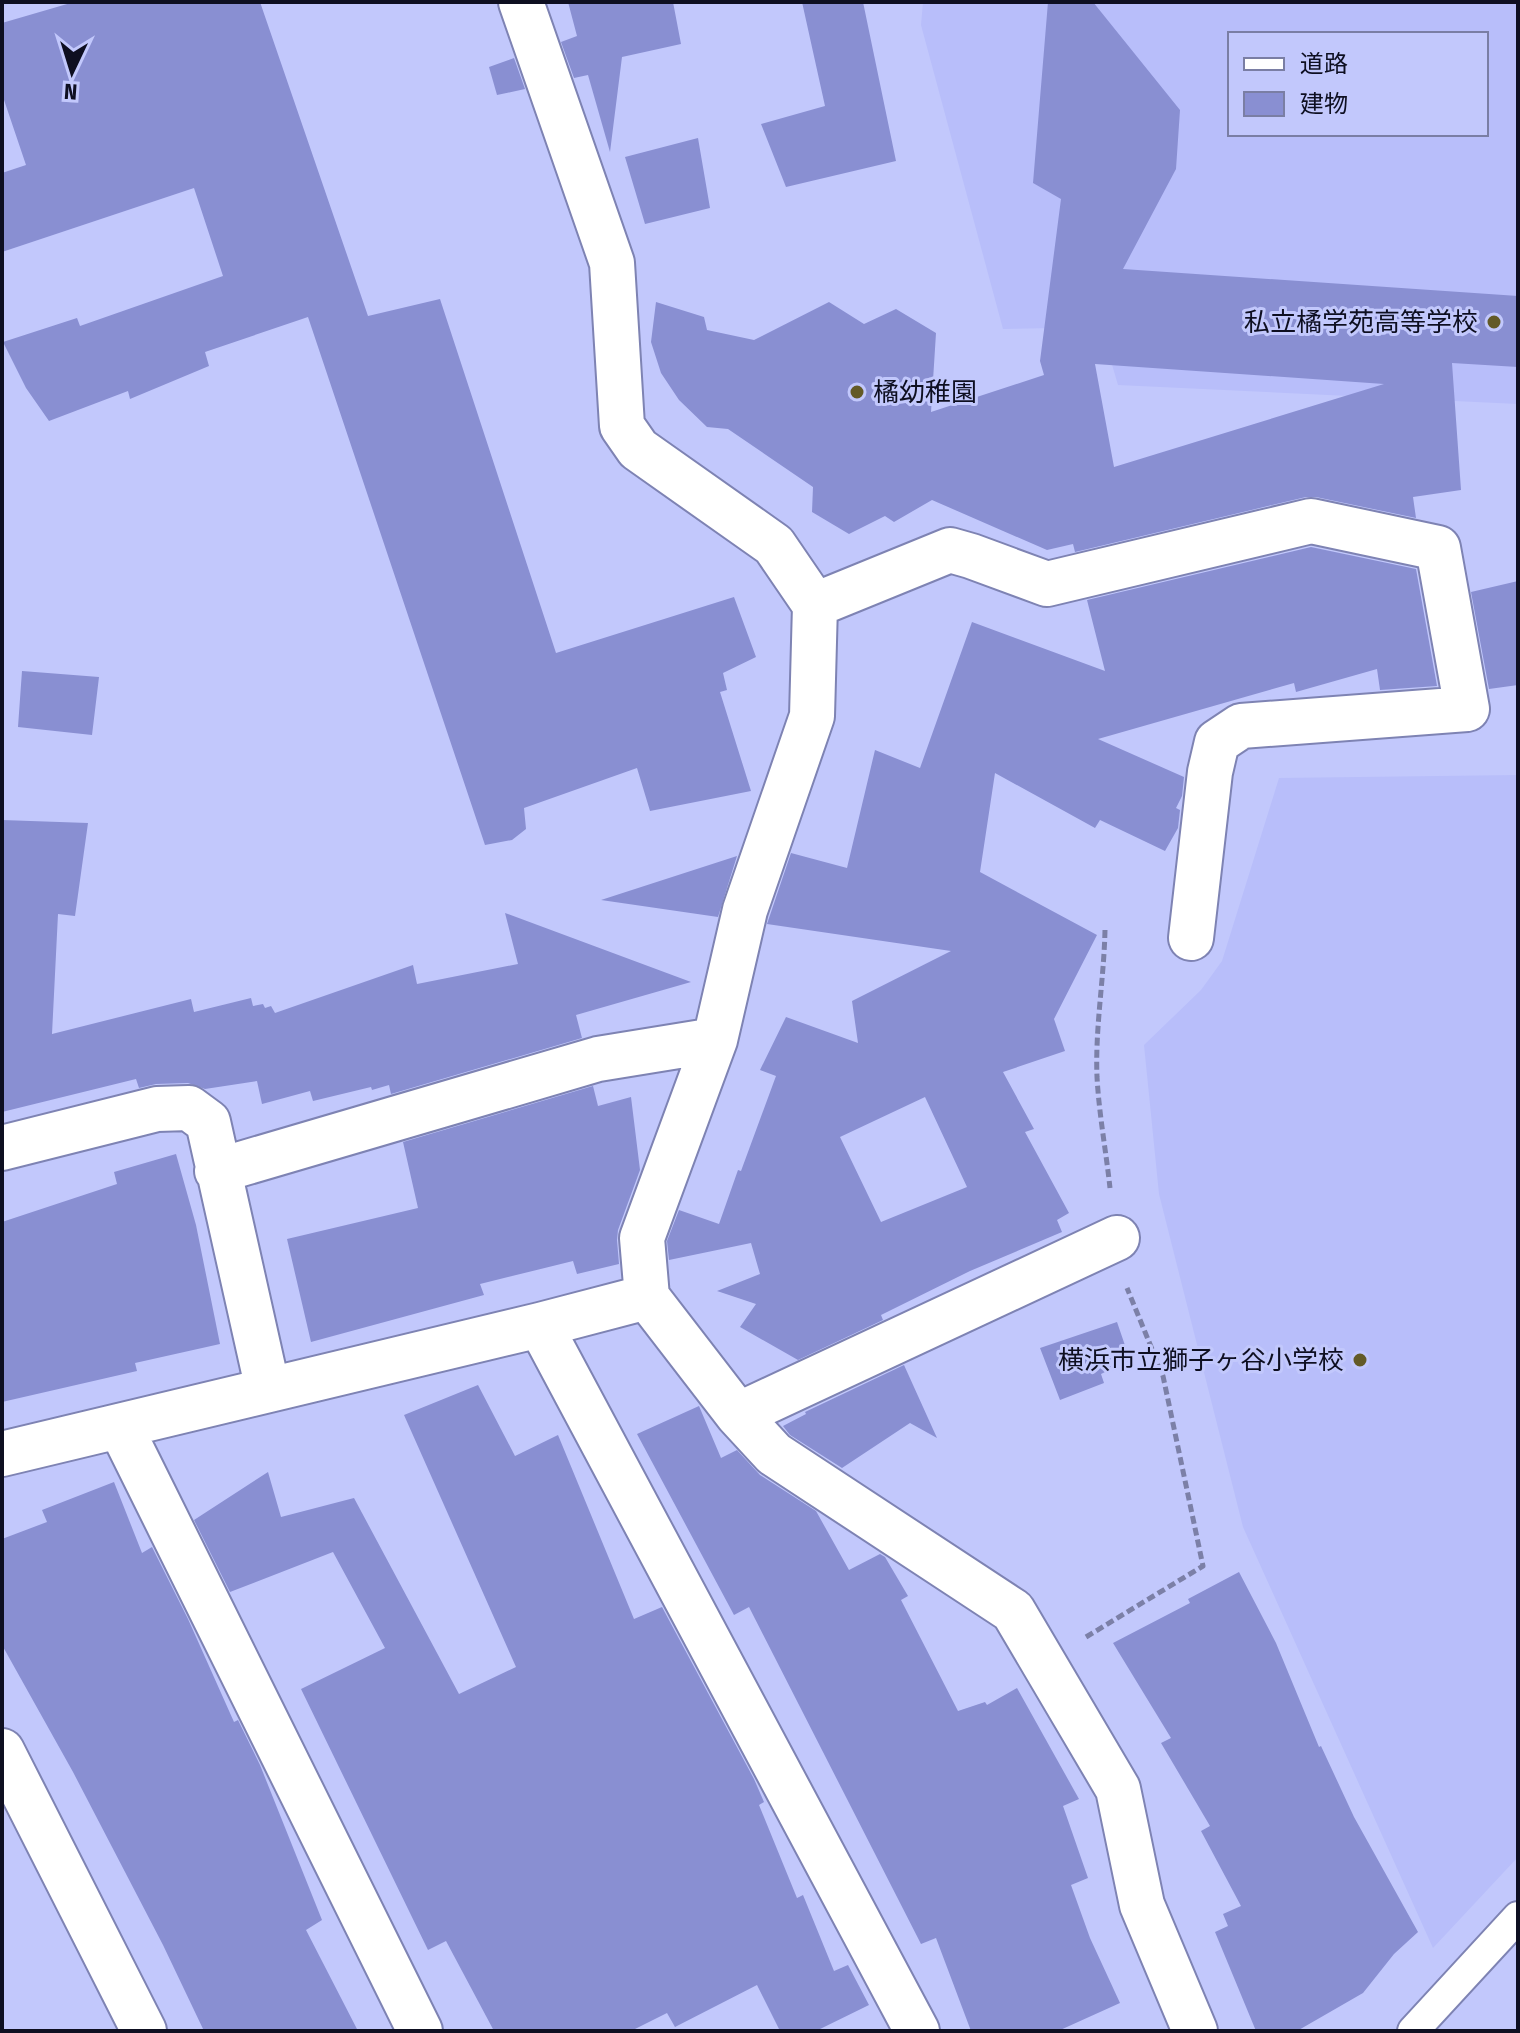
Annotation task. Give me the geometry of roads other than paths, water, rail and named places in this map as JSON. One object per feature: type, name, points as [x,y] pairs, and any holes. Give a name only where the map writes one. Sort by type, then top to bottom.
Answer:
[{"type":"street","points":[[521,2],[612,263],[622,426],[638,449],[774,545],[815,605],[812,716],[745,910],[715,1040],[642,1238],[647,1297],[738,1415],[774,1454],[1013,1611],[1118,1789],[1142,1905],[1195,2031]]},
{"type":"street","points":[[815,605],[950,550],[1047,584],[1311,521],[1438,548],[1467,709],[1241,726],[1217,742],[1210,772],[1191,938]]},
{"type":"street","points":[[217,1171],[598,1059],[715,1040]]},
{"type":"street","points":[[2,1148],[157,1109],[189,1108],[208,1122],[268,1390]]},
{"type":"street","points":[[738,1415],[1117,1238]]},
{"type":"street","points":[[2,1454],[647,1297]]},
{"type":"street","points":[[540,1325],[917,2031]]},
{"type":"street","points":[[120,1426],[420,2031]]},
{"type":"street","points":[[2,1751],[144,2031]]},
{"type":"lane","points":[[1413,2031],[1518,1917]]},
{"type":"place","name":"私立橘学苑高等学校","points":[[1494,322]]},
{"type":"place","name":"橘幼稚園","points":[[857,392]]},
{"type":"place","name":"横浜市立獅子ヶ谷小学校","points":[[1360,1360]]}]
